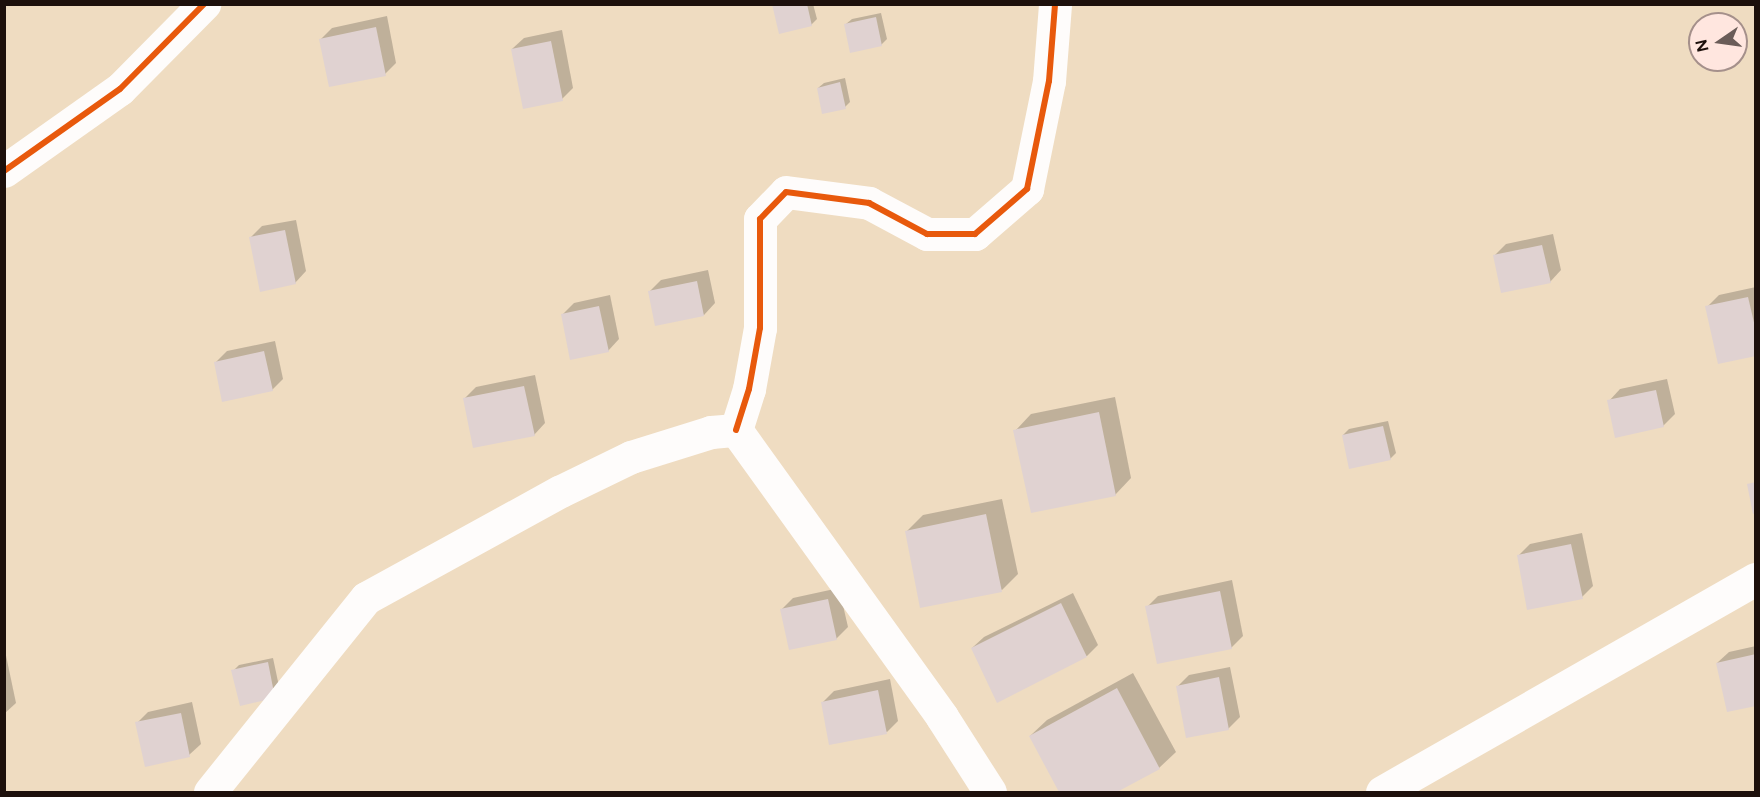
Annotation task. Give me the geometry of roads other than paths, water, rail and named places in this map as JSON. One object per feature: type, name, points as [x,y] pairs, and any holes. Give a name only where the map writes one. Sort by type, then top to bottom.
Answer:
[{"type":"main road","points":[[4,171],[120,89],[204,4]]},
{"type":"main road","points":[[736,430],[748,389],[760,328],[760,219],[786,192],[869,203],[927,234],[975,234],[1027,189],[1049,81],[1055,4]]},
{"type":"main road","points":[[210,792],[366,598],[561,491],[631,457],[711,432],[736,430]]},
{"type":"main road","points":[[736,430],[942,717],[990,792]]},
{"type":"main road","points":[[1382,792],[1755,579]]}]
